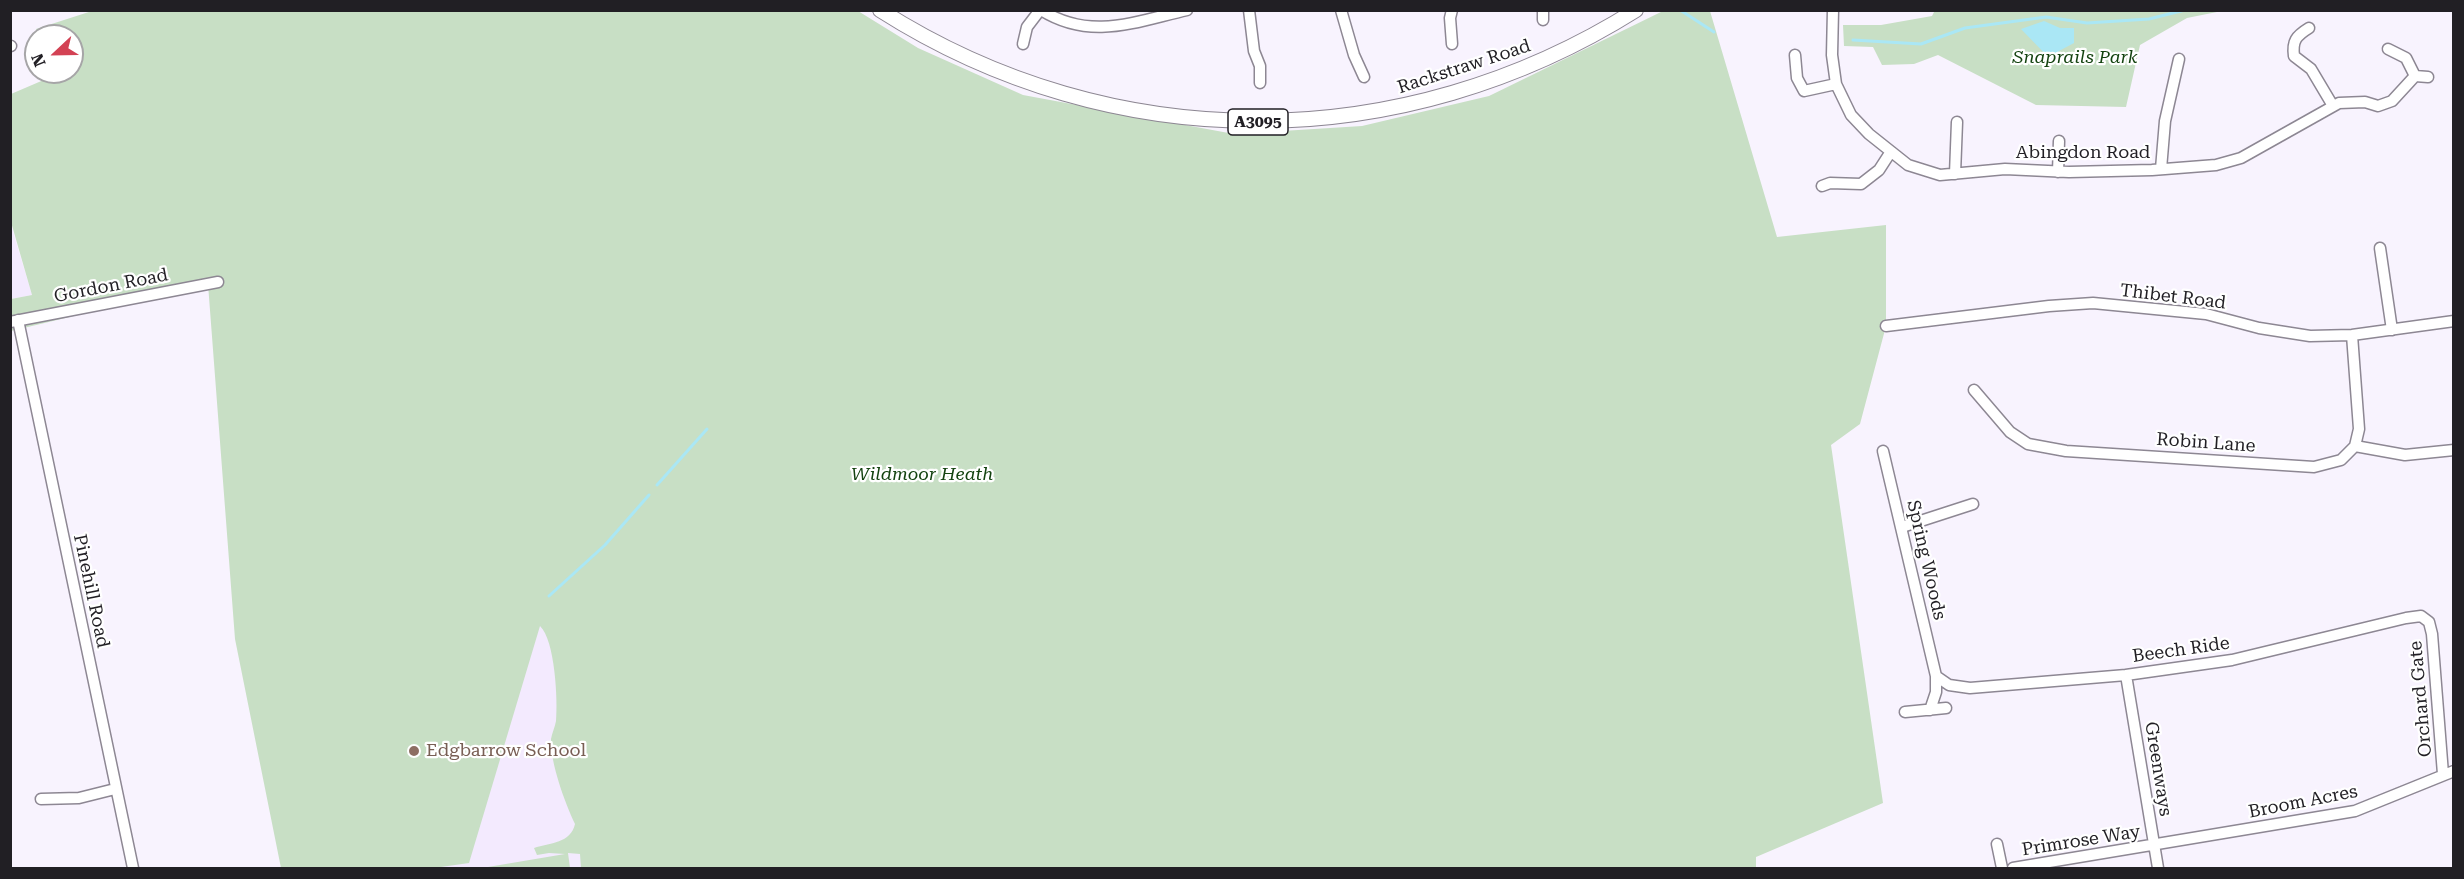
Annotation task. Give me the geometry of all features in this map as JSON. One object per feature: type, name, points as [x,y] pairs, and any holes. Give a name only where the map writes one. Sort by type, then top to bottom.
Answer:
[{"type":"main road","name":"Rackstraw Road","points":[[880,10],[963,56],[1011,76],[1064,93],[1165,116],[1257,122],[1338,118],[1431,100],[1492,81],[1547,59],[1591,38],[1636,10]]},
{"type":"street","points":[[1023,44],[1027,27],[1040,10],[1056,20],[1082,28],[1107,29],[1187,10]]},
{"type":"street","points":[[1249,10],[1254,51],[1260,66],[1260,83]]},
{"type":"street","points":[[1341,10],[1354,55],[1364,77]]},
{"type":"street","points":[[1452,10],[1450,18],[1452,44]]},
{"type":"street","name":"Abingdon Road","points":[[1833,10],[1832,55],[1836,84],[1851,115],[1890,153],[1908,165],[1940,175],[2005,169],[2058,172],[2216,165],[2241,158],[2339,103],[2365,102],[2378,106],[2392,101],[2415,76]]},
{"type":"street","points":[[2309,28],[2297,36],[2293,44],[2294,56],[2311,69],[2333,106]]},
{"type":"street","points":[[2388,49],[2406,58],[2415,76],[2428,77]]},
{"type":"street","points":[[1795,55],[1795,71],[1804,91],[1836,84]]},
{"type":"street","points":[[2161,169],[2165,121],[2179,60]]},
{"type":"street","points":[[1955,174],[1958,122]]},
{"type":"street","points":[[2058,141],[2058,172]]},
{"type":"street","points":[[1822,186],[1830,183],[1861,184],[1879,170],[1890,153]]},
{"type":"street","points":[[2380,248],[2392,330]]},
{"type":"street","name":"Gordon Road","points":[[14,321],[218,282]]},
{"type":"street","name":"Thibet Road","points":[[1886,326],[2049,306],[2093,303],[2151,307],[2206,315],[2259,328],[2310,336],[2352,335],[2454,321]]},
{"type":"street","name":"Pinehill Road","points":[[14,321],[133,868]]},
{"type":"street","points":[[2352,335],[2359,429],[2355,446],[2405,455],[2454,450]]},
{"type":"street","name":"Robin Lane","points":[[1974,390],[2010,432],[2028,444],[2066,451],[2314,467],[2341,460],[2355,446]]},
{"type":"street","name":"Spring Woods","points":[[1883,451],[1936,676],[1936,692],[1930,710]]},
{"type":"street","points":[[1902,527],[1973,504]]},
{"type":"street","name":"Beech Ride","points":[[1936,676],[1949,685],[1970,688],[2126,675],[2232,660],[2414,616],[2421,616],[2429,622]]},
{"type":"street","name":"Orchard Gate","points":[[2429,622],[2448,772]]},
{"type":"street","name":"Greenways","points":[[2126,675],[2158,868]]},
{"type":"street","points":[[1936,692],[1949,685]]},
{"type":"street","points":[[1905,712],[1946,708]]},
{"type":"street","name":"Broom Acres","points":[[2154,846],[2355,811],[2448,772]]},
{"type":"street","points":[[41,800],[79,798],[115,789]]},
{"type":"street","name":"Primrose Way","points":[[1997,844],[2002,868]]},
{"type":"street","name":"Primrose Way","points":[[2013,868],[2154,846]]},
{"type":"shaded area","points":[[10,222],[32,295],[11,299],[10,299]]},
{"type":"shaded area","points":[[549,598],[587,868],[281,868]]},
{"type":"green space","name":"Snaprails Park","points":[[1935,10],[2222,11],[2187,18],[2140,45],[2126,107],[2036,105],[1938,55],[1914,64],[1882,65],[1873,47],[1844,46],[1843,25],[1881,25],[1932,16]]},
{"type":"green space","name":"Wildmoor Heath","points":[[92,11],[858,11],[918,48],[1023,95],[1234,134],[1362,126],[1489,96],[1663,11],[1710,11],[1777,237],[1886,225],[1886,326],[1860,424],[1831,445],[1883,803],[1756,857],[1756,868],[581,868],[580,854],[568,853],[570,868],[482,868],[565,854],[537,855],[534,848],[564,839],[573,830],[575,824],[563,794],[551,748],[557,711],[556,685],[549,644],[540,626],[469,863],[434,868],[281,868],[235,639],[208,284],[11,331],[11,299],[32,295],[11,222],[11,94],[34,84],[84,84],[84,24],[52,24]]},
{"type":"water","points":[[2044,21],[2060,28],[2074,28],[2074,43],[2059,51],[2051,60],[2021,29]]},
{"type":"waterway","points":[[1680,10],[1714,32]]},
{"type":"waterway","points":[[1853,40],[1921,44],[1965,28],[2046,17],[2087,23],[2149,19],[2185,10]]},
{"type":"waterway","points":[[657,485],[707,429]]},
{"type":"waterway","points":[[549,596],[605,545],[649,495]]},
{"type":"place","name":"Edgbarrow School","points":[[414,751]]}]
